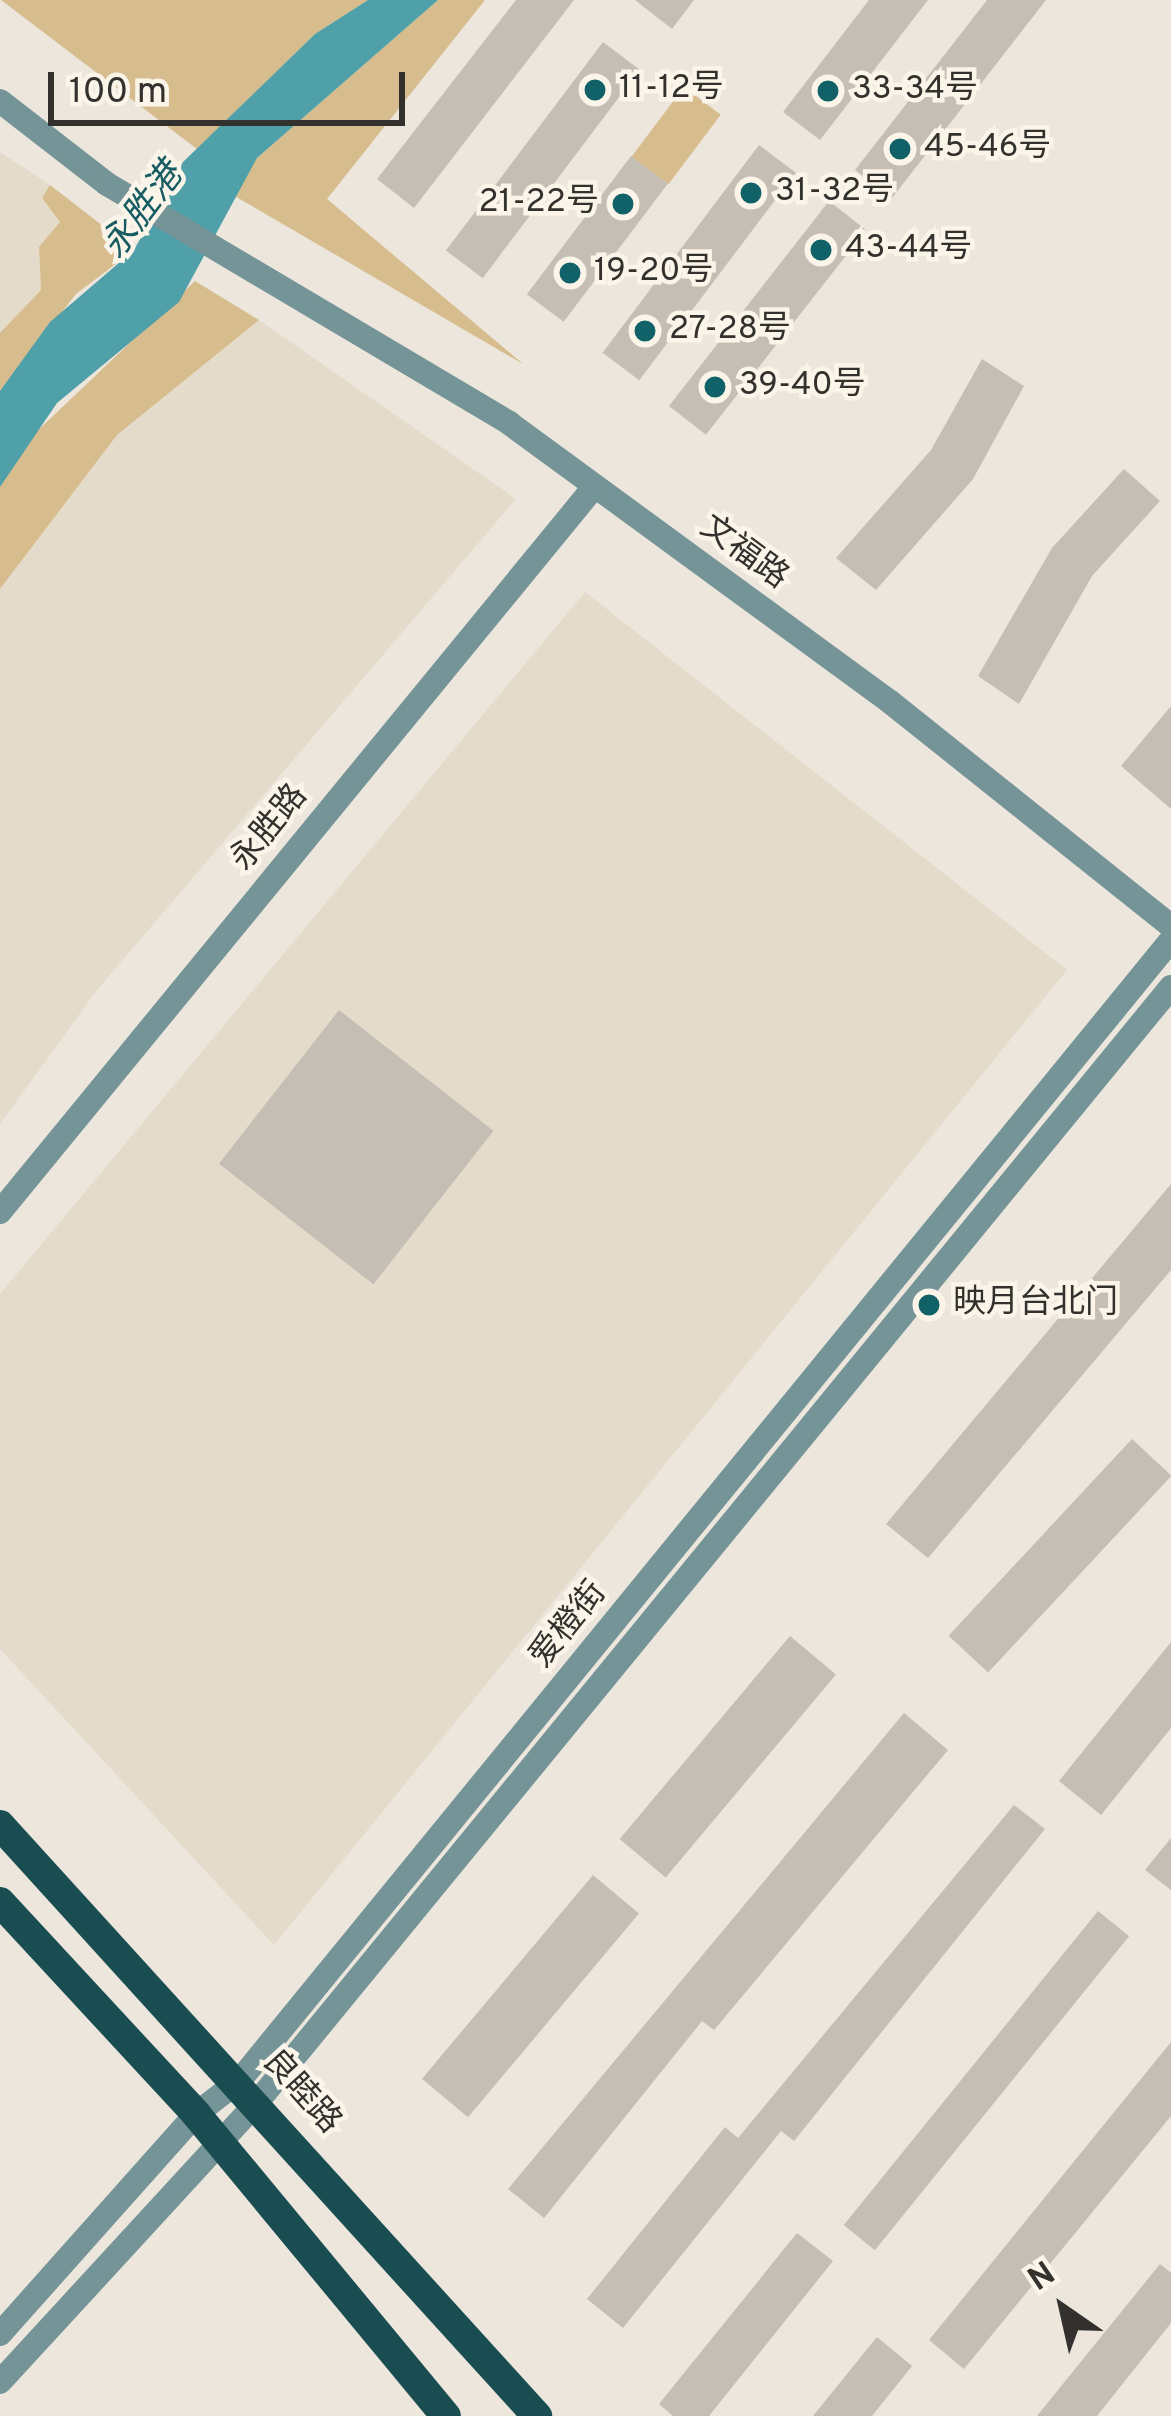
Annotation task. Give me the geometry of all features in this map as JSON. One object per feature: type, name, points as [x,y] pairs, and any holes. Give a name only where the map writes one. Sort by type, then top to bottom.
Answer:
[{"type":"main road","name":"良睦路","points":[[0,1826],[250,2090],[537,2416]]},
{"type":"main road","points":[[0,1902],[196,2114],[446,2416]]},
{"type":"street","name":"文福路","points":[[0,101],[107,184],[254,266],[594,487],[1171,926]]},
{"type":"street","name":"永胜路","points":[[0,1212],[594,487]]},
{"type":"street","name":"爱橙街","points":[[0,2382],[219,2142],[250,2090],[1171,940]]},
{"type":"street","name":"爱橙街","points":[[0,2334],[196,2114],[250,2090],[1171,987]]},
{"type":"shaded area","points":[[1,0],[368,0],[315,34],[197,149]]},
{"type":"shaded area","points":[[438,0],[485,0],[327,199],[523,364],[233,195],[257,158]]},
{"type":"shaded area","points":[[684,87],[721,115],[668,184],[632,156]]},
{"type":"shaded area","points":[[0,152],[50,185],[42,198],[60,222],[39,247],[41,290],[0,334]]},
{"type":"shaded area","points":[[50,185],[134,250],[76,294],[0,391],[0,333],[41,290],[39,247],[60,222],[42,198]]},
{"type":"shaded area","points":[[195,281],[259,320],[117,435],[0,589],[0,487],[32,436]]},
{"type":"shaded area","points":[[259,320],[516,499],[97,990],[0,1124],[0,589],[117,435]]},
{"type":"shaded area","points":[[585,592],[1067,970],[274,1945],[0,1649],[0,1294]]},
{"type":"water","points":[[368,0],[438,0],[257,158],[179,302],[57,403],[0,487],[0,391],[50,322],[134,250],[183,162],[315,34]]},
{"type":"building","points":[[516,0],[574,0],[414,208],[377,179]]},
{"type":"building","points":[[635,0],[694,0],[672,29]]},
{"type":"building","points":[[869,0],[928,0],[820,140],[783,112]]},
{"type":"building","points":[[987,0],[1046,0],[892,198],[855,170]]},
{"type":"building","points":[[603,42],[640,70],[483,278],[446,250]]},
{"type":"building","points":[[759,145],[796,173],[639,380],[603,353]]},
{"type":"building","points":[[631,156],[668,184],[564,322],[527,294]]},
{"type":"building","points":[[829,201],[866,230],[706,435],[669,406]]},
{"type":"building","points":[[982,359],[1024,386],[973,479],[876,590],[836,558],[931,450]]},
{"type":"building","points":[[1124,469],[1160,501],[1092,576],[1019,704],[978,676],[1052,548]]},
{"type":"building","points":[[1171,706],[1171,809],[1121,766]]},
{"type":"building","points":[[339,1010],[493,1131],[373,1284],[219,1164]]},
{"type":"building","points":[[1171,1184],[1171,1270],[928,1558],[886,1524]]},
{"type":"building","points":[[1132,1439],[1171,1476],[988,1673],[949,1636]]},
{"type":"building","points":[[790,1636],[836,1675],[666,1878],[620,1839]]},
{"type":"building","points":[[1171,1642],[1171,1728],[1101,1815],[1059,1781]]},
{"type":"building","points":[[904,1713],[948,1750],[714,2030],[702,2021],[544,2218],[508,2189]]},
{"type":"building","points":[[1014,1805],[1045,1829],[794,2141],[781,2131],[623,2328],[587,2299],[725,2127],[738,2138]]},
{"type":"building","points":[[1171,1838],[1171,1890],[1145,1870]]},
{"type":"building","points":[[593,1875],[639,1914],[468,2117],[422,2079]]},
{"type":"building","points":[[1098,1911],[1129,1936],[875,2250],[844,2225]]},
{"type":"building","points":[[1171,2042],[1171,2116],[964,2369],[929,2340]]},
{"type":"building","points":[[797,2233],[833,2261],[709,2416],[673,2416],[659,2404]]},
{"type":"building","points":[[1160,2264],[1171,2273],[1171,2323],[1097,2416],[1037,2416]]},
{"type":"building","points":[[877,2337],[912,2366],[872,2416],[813,2416]]},
{"type":"place","name":"11-12号","points":[[595,90]]},
{"type":"place","name":"33-34号","points":[[828,91]]},
{"type":"place","name":"45-46号","points":[[900,149]]},
{"type":"place","name":"31-32号","points":[[751,193]]},
{"type":"place","name":"21-22号","points":[[623,204]]},
{"type":"place","name":"43-44号","points":[[821,250]]},
{"type":"place","name":"19-20号","points":[[570,273]]},
{"type":"place","name":"27-28号","points":[[645,331]]},
{"type":"place","name":"39-40号","points":[[715,387]]},
{"type":"place","name":"映月台北门","points":[[929,1305]]},
{"type":"water label","name":"永胜港","points":[[144,212]]}]
